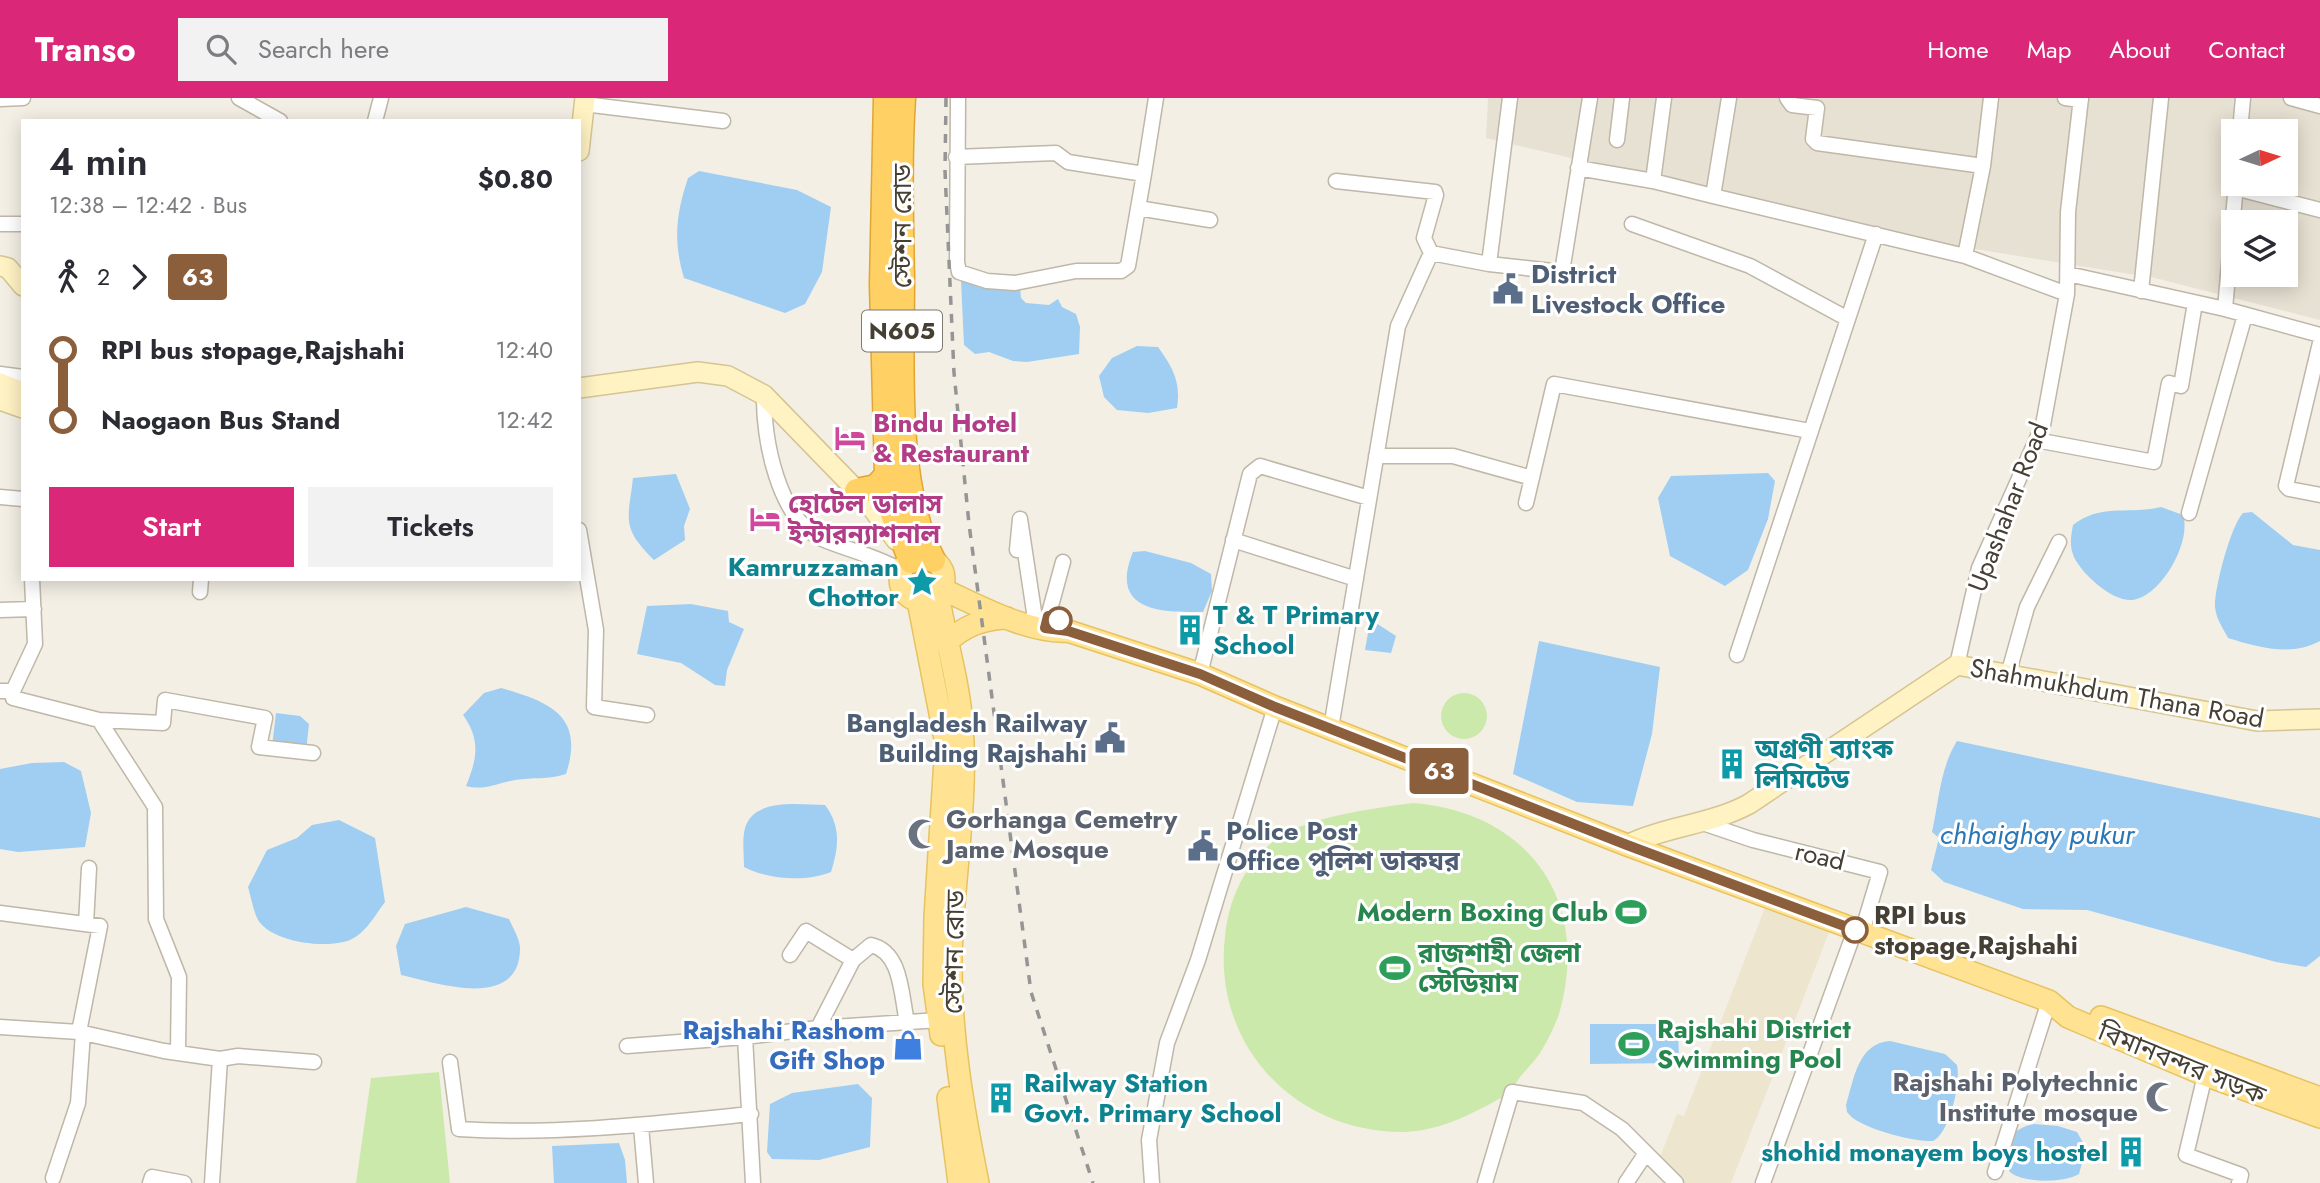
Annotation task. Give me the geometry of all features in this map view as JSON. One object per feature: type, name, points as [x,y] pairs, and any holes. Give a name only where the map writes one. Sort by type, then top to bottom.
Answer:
[{"type":"highway","name":"স্টেশন রোড","points":[[886,98],[883,285],[887,475],[891,509],[922,576]]},
{"type":"highway","name":"স্টেশন রোড","points":[[903,98],[902,334],[906,443],[922,576]]},
{"type":"highway","points":[[857,491],[876,487],[887,475]]},
{"type":"main road","points":[[581,131],[584,101]]},
{"type":"main road","points":[[0,266],[8,268],[21,284]]},
{"type":"main road","points":[[581,388],[698,372],[728,376],[764,402],[857,491],[878,513],[922,576],[1040,620]]},
{"type":"main road","points":[[0,383],[21,391]]},
{"type":"main road","points":[[581,400],[666,387],[726,385],[764,402],[829,482],[871,519],[922,576],[1009,618]]},
{"type":"main road","points":[[0,400],[21,407]]},
{"type":"main road","name":"স্টেশন রোড","points":[[922,576],[946,643],[962,722],[963,748],[951,956],[952,1022],[961,1099],[978,1183]]},
{"type":"main road","name":"স্টেশন রোড","points":[[922,576],[946,744],[935,917],[934,984],[959,1183]]},
{"type":"main road","points":[[946,643],[960,629],[983,620],[1040,620]]},
{"type":"main road","name":"বিমানবন্দর সড়ক","points":[[1040,620],[1060,620],[1068,631],[1200,674],[1275,707],[1627,845],[2320,1098]]},
{"type":"main road","points":[[1627,845],[1644,837],[1723,818],[1749,804],[1957,665]]},
{"type":"main road","name":"Shahmukhdum Thana Road","points":[[1957,665],[2256,721],[2320,719]]},
{"type":"main road","name":"বিমানবন্দর সড়ক","points":[[2049,1000],[2068,1017],[2205,1075],[2320,1117]]},
{"type":"street","points":[[0,99],[23,98]]},
{"type":"street","points":[[239,98],[276,119]]},
{"type":"street","points":[[376,119],[381,98]]},
{"type":"street","points":[[958,98],[956,157],[959,272],[987,281],[1014,284],[1076,271],[1121,271],[1128,266],[1156,98]]},
{"type":"street","points":[[1489,264],[1510,98]]},
{"type":"street","points":[[1431,253],[1489,264],[1562,272],[1590,98]]},
{"type":"street","points":[[1617,140],[1622,98]]},
{"type":"street","points":[[1653,181],[1664,98]]},
{"type":"street","points":[[1713,196],[1729,98]]},
{"type":"street","points":[[1787,98],[1792,105],[1818,103],[1813,139],[1817,143],[1983,166]]},
{"type":"street","points":[[1965,256],[1983,166],[1991,98]]},
{"type":"street","points":[[2065,98],[2081,99]]},
{"type":"street","points":[[2141,291],[2161,98]]},
{"type":"street","points":[[2241,119],[2243,98]]},
{"type":"street","points":[[2291,98],[2320,106]]},
{"type":"street","name":"Upashahar Road","points":[[1957,665],[1979,568],[2043,425],[2067,295],[2068,212],[2081,99]]},
{"type":"street","points":[[584,101],[628,112],[723,121]]},
{"type":"street","points":[[956,157],[1056,153],[1068,162],[1144,174]]},
{"type":"street","points":[[1578,168],[1653,181],[1965,256],[2067,295]]},
{"type":"street","points":[[1331,728],[1398,326],[1431,253],[1424,238],[1435,192],[1336,180]]},
{"type":"street","points":[[2225,309],[2234,196]]},
{"type":"street","points":[[2270,196],[2320,210]]},
{"type":"street","points":[[1138,208],[1210,220]]},
{"type":"street","points":[[0,223],[21,224]]},
{"type":"street","points":[[1632,224],[1750,266],[1848,319]]},
{"type":"street","points":[[1737,655],[1876,234]]},
{"type":"street","points":[[2068,274],[2225,309],[2320,335]]},
{"type":"street","points":[[2036,440],[2154,462],[2169,383],[2181,386],[2195,303]]},
{"type":"street","points":[[2189,513],[2245,315]]},
{"type":"street","points":[[2320,344],[2286,486],[2289,489],[2320,495]]},
{"type":"street","points":[[0,374],[21,377]]},
{"type":"street","points":[[1526,503],[1553,384],[1810,431]]},
{"type":"street","points":[[764,402],[781,490],[788,509],[799,525],[822,539],[922,576]]},
{"type":"street","points":[[1377,456],[1452,456],[1532,478]]},
{"type":"street","points":[[1200,674],[1250,474],[1261,466],[1369,498]]},
{"type":"street","points":[[0,498],[21,499]]},
{"type":"street","points":[[1017,550],[1020,519],[1040,620]]},
{"type":"street","points":[[1233,540],[1356,579]]},
{"type":"street","points":[[581,542],[596,630],[594,707],[648,715]]},
{"type":"street","points":[[2008,675],[2027,607],[2059,542]]},
{"type":"street","points":[[1040,620],[1062,562]]},
{"type":"street","points":[[32,581],[35,644],[7,691],[13,698],[99,720],[163,723],[165,700],[265,718],[260,747],[313,753]]},
{"type":"street","points":[[0,610],[34,609]]},
{"type":"street","points":[[1152,1183],[1149,1140],[1167,1043],[1198,960],[1275,707]]},
{"type":"street","points":[[99,720],[155,807],[156,919],[179,977],[178,1052]]},
{"type":"street","name":"road","points":[[1700,822],[1880,872],[1858,931]]},
{"type":"street","points":[[86,924],[89,868]]},
{"type":"street","points":[[0,913],[100,926],[81,1032],[78,1103],[53,1178]]},
{"type":"street","points":[[790,955],[806,931],[853,960]]},
{"type":"street","points":[[1763,1183],[1858,931]]},
{"type":"street","points":[[818,1028],[853,960],[871,945],[883,948],[891,956],[906,1022]]},
{"type":"street","points":[[1995,1172],[2049,1000]]},
{"type":"street","points":[[627,1046],[939,1020]]},
{"type":"street","points":[[0,1027],[81,1032],[220,1059],[238,1056],[314,1062]]},
{"type":"street","points":[[744,1037],[751,1114],[753,1183]]},
{"type":"street","points":[[212,1183],[220,1059]]},
{"type":"street","points":[[450,1062],[459,1129],[546,1132],[640,1126],[751,1114]]},
{"type":"street","points":[[2205,1075],[2186,1155],[2241,1175],[2239,1183]]},
{"type":"street","points":[[1485,1183],[1512,1091],[1583,1103],[1622,1129],[1676,1183]]},
{"type":"street","points":[[640,1126],[646,1183]]},
{"type":"street","points":[[1626,1183],[1646,1153]]},
{"type":"street","points":[[150,1183],[152,1177],[184,1183]]},
{"type":"shaded area","points":[[1488,98],[2320,98],[2320,320],[2155,278],[1925,241],[1486,138]]},
{"type":"shaded area","points":[[1766,905],[1830,930],[1731,1183],[1675,1183],[1653,1174],[1677,1114],[1684,1116]]},
{"type":"green space","points":[[1464,693],[1480,700],[1487,716],[1480,732],[1464,739],[1448,732],[1441,716],[1448,700]]},
{"type":"green space","name":"রাজশাহী জেলা স্টেডিয়াম","points":[[1413,803],[1454,810],[1489,824],[1518,844],[1542,869],[1558,900],[1566,934],[1567,973],[1559,1014],[1553,1029],[1540,1053],[1517,1081],[1512,1092],[1447,1124],[1404,1132],[1364,1128],[1328,1117],[1296,1099],[1269,1075],[1247,1046],[1232,1013],[1224,976],[1225,936],[1230,908],[1240,883],[1255,860],[1275,840],[1304,825],[1322,820]]},
{"type":"green space","points":[[439,1072],[450,1183],[356,1183],[371,1078]]},
{"type":"water","points":[[699,171],[797,190],[831,207],[822,272],[805,304],[785,313],[684,278],[678,252],[677,228],[688,178]]},
{"type":"water","points":[[961,281],[1020,287],[1021,298],[1026,303],[1049,305],[1058,299],[1062,307],[1076,314],[1080,327],[1079,354],[1027,362],[1013,361],[989,352],[975,354],[964,345]]},
{"type":"water","points":[[1137,346],[1158,347],[1172,369],[1177,383],[1177,408],[1148,413],[1117,410],[1104,397],[1099,376],[1112,358]]},
{"type":"water","points":[[1768,473],[1775,481],[1768,519],[1748,570],[1725,586],[1670,556],[1658,498],[1671,476]]},
{"type":"water","points":[[676,474],[690,509],[684,526],[685,540],[654,560],[636,539],[629,523],[633,478]]},
{"type":"water","points":[[2161,507],[2183,515],[2183,539],[2172,566],[2154,589],[2144,596],[2133,600],[2116,597],[2107,592],[2091,579],[2074,557],[2071,549],[2073,525],[2094,514]]},
{"type":"water","points":[[2252,512],[2293,545],[2320,550],[2320,641],[2297,649],[2274,649],[2228,638],[2222,627],[2215,607],[2220,573],[2238,520],[2243,513]]},
{"type":"water","points":[[1145,551],[1191,563],[1211,574],[1212,591],[1203,612],[1155,609],[1133,597],[1128,586],[1127,571],[1133,552]]},
{"type":"water","points":[[691,604],[728,611],[729,622],[744,629],[727,670],[725,686],[715,685],[681,663],[637,654],[647,606]]},
{"type":"water","points":[[1376,623],[1396,636],[1391,653],[1365,650],[1368,633]]},
{"type":"water","points":[[1539,641],[1660,667],[1652,734],[1633,806],[1577,802],[1513,774]]},
{"type":"water","points":[[501,688],[534,699],[559,714],[567,725],[571,738],[571,754],[566,774],[515,780],[485,787],[466,786],[475,758],[475,741],[463,715],[484,693]]},
{"type":"water","points":[[276,713],[300,716],[309,724],[306,751],[272,747]]},
{"type":"water","name":"chhaighay pukur","points":[[1957,741],[2320,818],[2320,956],[2306,967],[2276,962],[2087,910],[2023,909],[1944,882],[1931,870],[1939,838],[1932,832],[1943,773]]},
{"type":"water","points":[[64,762],[81,771],[91,813],[85,847],[18,852],[0,849],[0,769],[32,763]]},
{"type":"water","points":[[779,805],[825,805],[834,821],[837,837],[831,872],[811,877],[788,878],[764,875],[744,867],[745,828],[750,818],[758,811]]},
{"type":"water","points":[[339,820],[375,838],[385,902],[362,932],[342,942],[301,942],[287,939],[264,927],[257,918],[248,887],[267,850],[297,838],[312,825]]},
{"type":"water","points":[[466,907],[509,919],[520,950],[516,969],[506,981],[491,987],[454,987],[401,975],[396,946],[405,924]]},
{"type":"water","name":"Rajshahi District Swimming Pool","points":[[1590,1024],[1678,1024],[1679,1063],[1590,1064]]},
{"type":"water","points":[[1890,1041],[1945,1054],[1957,1065],[1953,1106],[1944,1128],[1933,1141],[1887,1133],[1862,1123],[1847,1112],[1846,1105],[1852,1084],[1864,1055],[1879,1043]]},
{"type":"water","points":[[858,1084],[872,1098],[870,1147],[819,1160],[772,1159],[767,1152],[770,1104],[792,1093]]},
{"type":"water","points":[[2034,1124],[2058,1126],[2077,1132],[2086,1148],[2079,1174],[2045,1181],[2025,1179],[2011,1173],[2004,1157],[2007,1142],[2018,1130]]},
{"type":"water","points":[[619,1143],[625,1160],[627,1183],[554,1183],[552,1146]]},
{"type":"railway","points":[[946,98],[945,171],[954,373],[969,524],[1031,992],[1093,1183]]},
{"type":"bus line","name":"63","points":[[1059,620],[1048,616],[1045,628],[1057,632],[1068,631],[1200,674],[1275,707],[1627,845],[1855,930]]},
{"type":"place","name":"District Livestock Office","points":[[1508,289]]},
{"type":"place","name":"Bindu Hotel & Restaurant","points":[[850,438]]},
{"type":"place","name":"হোটেল ডালাস ইন্টারন্যাশনাল","points":[[765,519]]},
{"type":"place","name":"Kamruzzaman Chottor","points":[[922,582]]},
{"type":"place","name":"T & T Primary School","points":[[1190,630]]},
{"type":"place","name":"Bangladesh Railway Building Rajshahi","points":[[1110,738]]},
{"type":"place","name":"অগ্রণী ব্যাংক লিমিটেড","points":[[1732,764]]},
{"type":"place","name":"Gorhanga Cemetry Jame Mosque","points":[[923,834]]},
{"type":"place","name":"Police Post Office পুলিশ ডাকঘর","points":[[1203,846]]},
{"type":"place","name":"Modern Boxing Club","points":[[1631,912]]},
{"type":"place","name":"RPI bus stopage,Rajshahi","points":[[1855,930]]},
{"type":"place","name":"রাজশাহী জেলা স্টেডিয়াম","points":[[1395,968]]},
{"type":"place","name":"Rajshahi District Swimming Pool","points":[[1634,1044]]},
{"type":"place","name":"Rajshahi Rashom Gift Shop","points":[[908,1045]]},
{"type":"place","name":"Rajshahi Polytechnic Institute mosque","points":[[2161,1097]]},
{"type":"place","name":"Railway Station Govt. Primary School","points":[[1001,1098]]},
{"type":"place","name":"shohid monayem boys hostel","points":[[2131,1152]]}]
